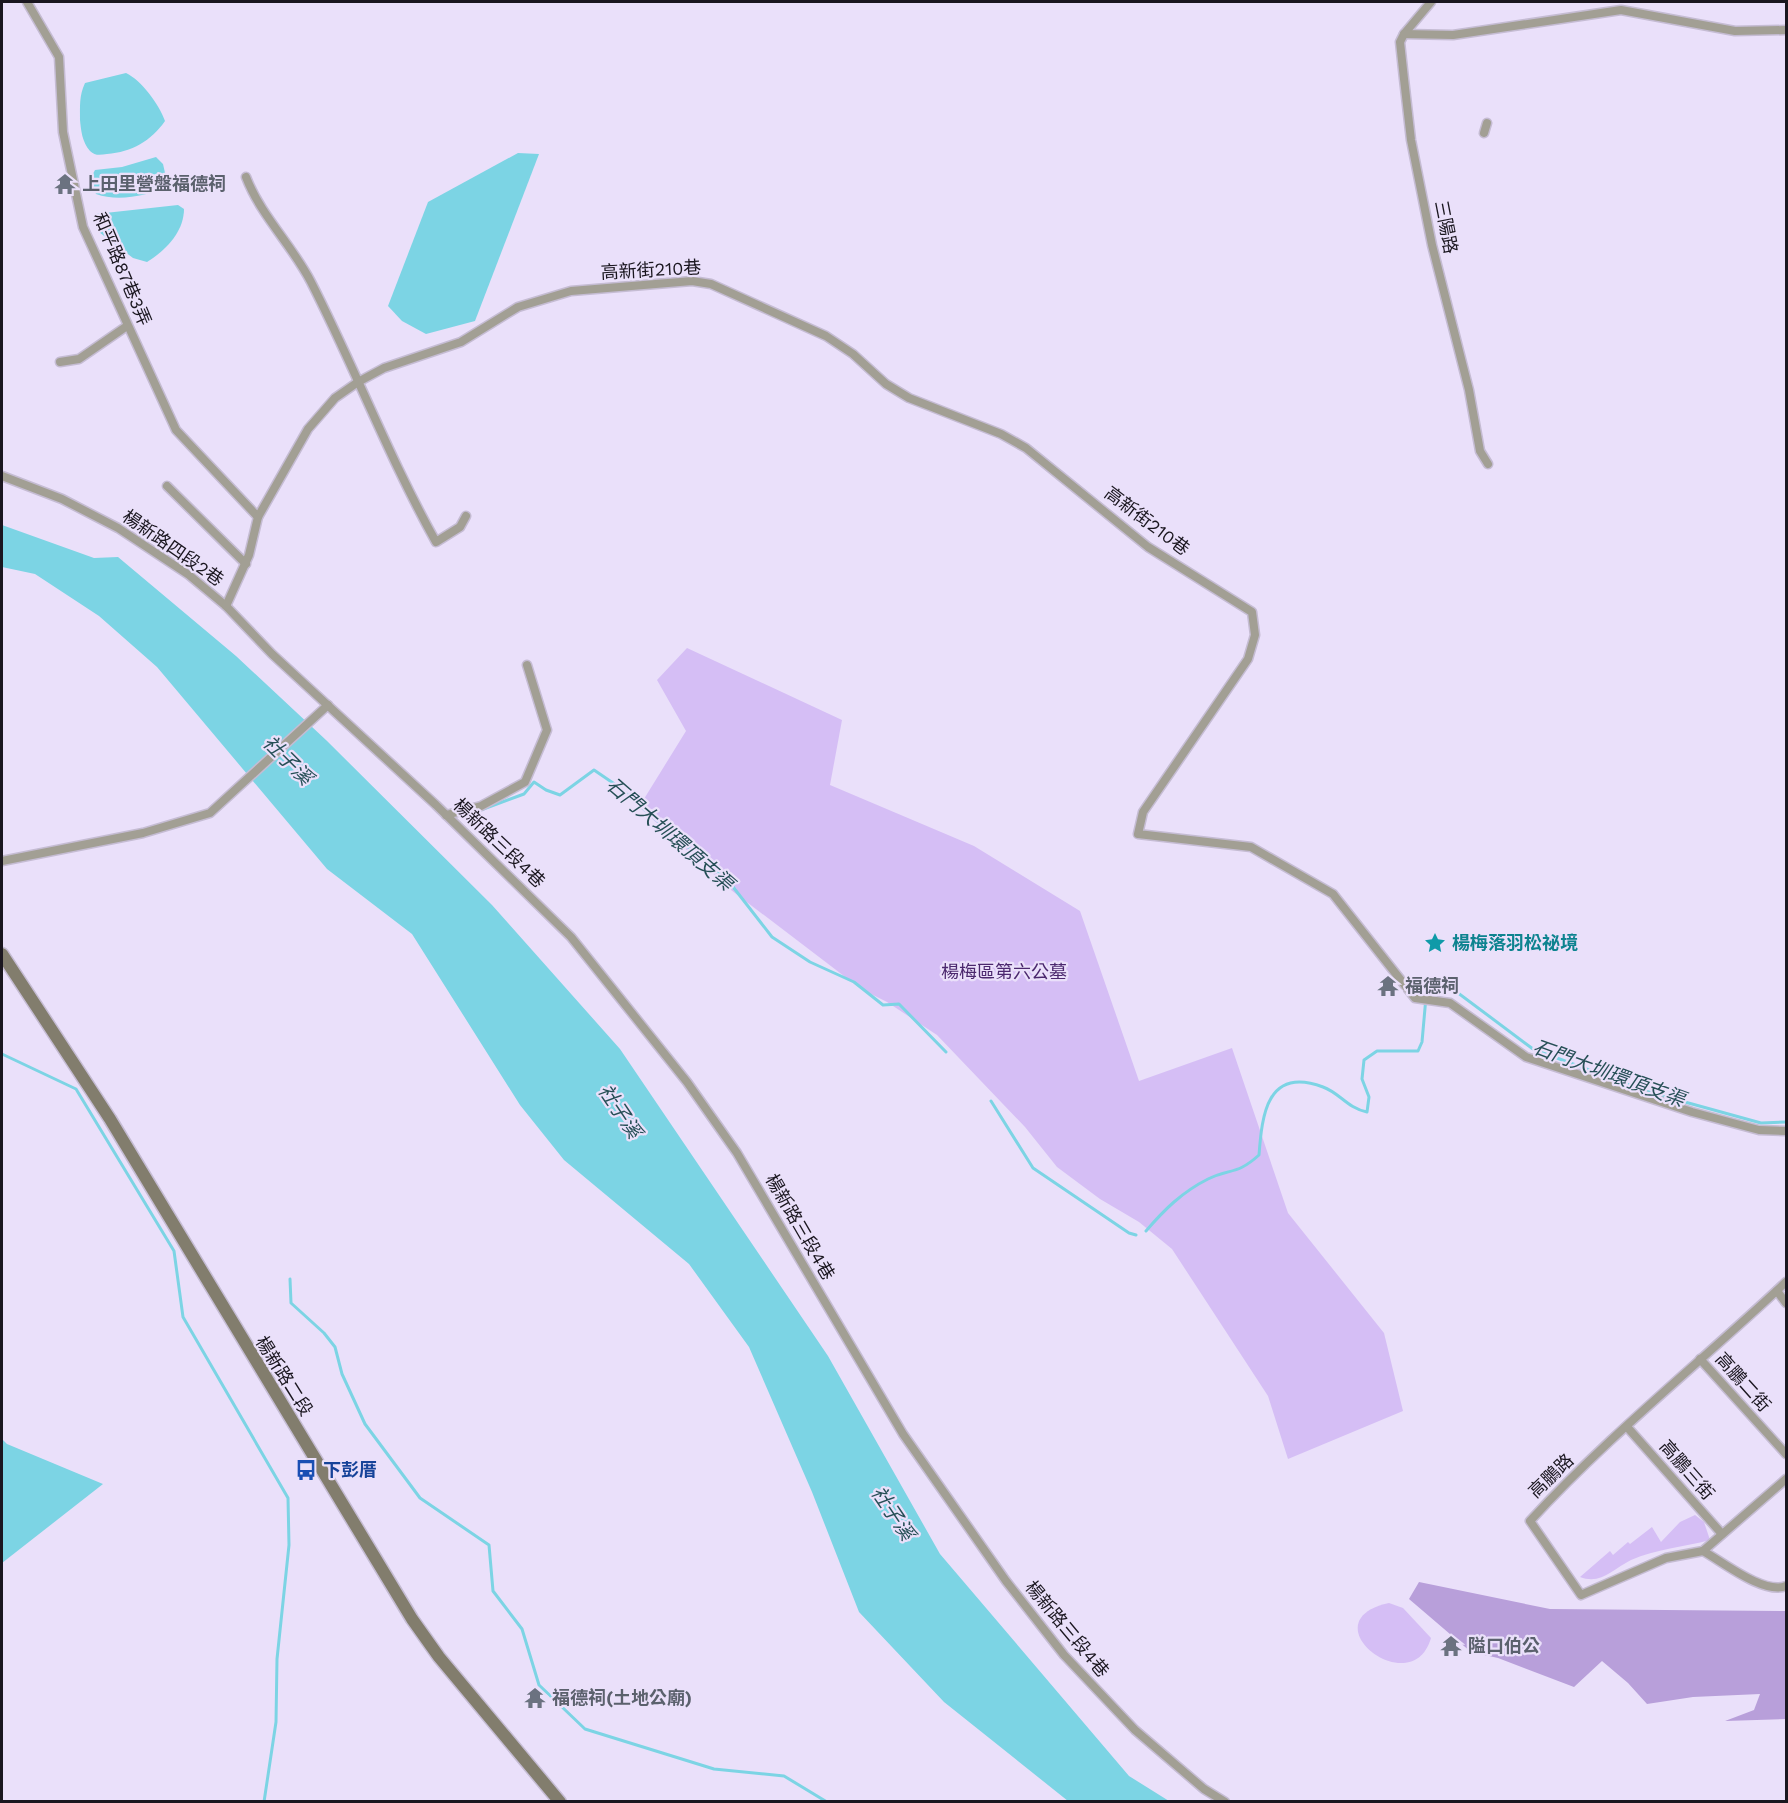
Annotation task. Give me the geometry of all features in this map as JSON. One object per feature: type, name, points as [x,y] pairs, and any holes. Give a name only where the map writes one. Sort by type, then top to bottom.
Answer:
[{"type":"main road","name":"楊新路二段","points":[[2,954],[110,1119],[411,1619],[439,1657],[560,1802]]},
{"type":"street","name":"和平路87巷3弄","points":[[27,2],[59,57],[63,132],[83,227],[127,326],[176,430],[258,517]]},
{"type":"street","points":[[1404,34],[1431,2]]},
{"type":"street","points":[[1404,34],[1453,35],[1621,10],[1735,31],[1786,30]]},
{"type":"street","name":"三陽路","points":[[1404,34],[1400,42],[1412,140],[1444,301],[1469,390],[1480,451],[1488,464]]},
{"type":"street","points":[[1484,133],[1487,123]]},
{"type":"street","points":[[246,177],[253,196],[310,279],[409,492],[436,542],[460,527],[466,516]]},
{"type":"street","name":"高新街210巷","points":[[226,606],[246,564],[258,517],[308,429],[335,398],[358,382],[384,368],[461,342],[518,307],[571,291],[703,282],[717,286],[826,336],[853,354],[886,384],[909,398],[1001,434],[1026,448],[1148,547],[1252,612],[1255,622],[1254,643],[1248,659],[1143,813],[1138,834],[1251,847],[1333,894],[1415,998],[1450,1003],[1526,1058],[1692,1112],[1759,1130],[1786,1131]]},
{"type":"street","points":[[60,362],[79,359],[127,326]]},
{"type":"street","name":"楊新路四段2巷","points":[[2,476],[62,499],[118,528],[189,575],[226,606],[272,654],[328,705]]},
{"type":"street","points":[[167,486],[246,564]]},
{"type":"street","points":[[446,815],[481,806],[525,782],[547,730],[527,665]]},
{"type":"street","points":[[2,861],[143,833],[210,813],[328,705]]},
{"type":"street","name":"楊新路三段4巷","points":[[328,705],[446,815],[571,937],[687,1082],[737,1153],[776,1215],[903,1434],[1006,1581],[1064,1655],[1135,1730],[1204,1789],[1225,1802]]},
{"type":"street","name":"高鵬路","points":[[1703,1551],[1666,1558],[1581,1595],[1530,1521],[1554,1495],[1786,1282]]},
{"type":"street","points":[[1777,1292],[1786,1303]]},
{"type":"street","name":"高鵬二街","points":[[1700,1359],[1786,1454]]},
{"type":"street","name":"高鵬三街","points":[[1628,1428],[1722,1534]]},
{"type":"street","points":[[1786,1479],[1703,1551],[1766,1587],[1779,1589],[1786,1586]]},
{"type":"green space","name":"楊梅區第六公墓","points":[[687,648],[842,720],[830,785],[974,846],[1080,911],[1139,1081],[1232,1048],[1288,1213],[1384,1333],[1403,1411],[1288,1459],[1268,1396],[1172,1249],[1139,1222],[1100,1199],[1057,1167],[1025,1127],[937,1035],[887,1002],[861,989],[731,890],[639,807],[686,731],[657,680]]},
{"type":"green space","points":[[1695,1515],[1704,1522],[1710,1540],[1641,1556],[1601,1578],[1580,1577],[1610,1551],[1613,1555],[1628,1542],[1630,1544],[1652,1527],[1661,1542],[1680,1522]]},
{"type":"green space","points":[[1389,1603],[1403,1608],[1431,1638],[1420,1656],[1405,1663],[1387,1661],[1372,1652],[1361,1639],[1358,1625],[1366,1612]]},
{"type":"shaded area","points":[[1419,1582],[1550,1609],[1786,1611],[1786,1719],[1725,1721],[1754,1710],[1760,1694],[1693,1697],[1647,1704],[1628,1683],[1602,1661],[1574,1687],[1498,1658],[1471,1652],[1409,1599]]},
{"type":"water","points":[[126,73],[138,81],[149,93],[165,121],[147,140],[133,148],[116,153],[94,154],[85,144],[81,132],[80,106],[83,88],[85,83]]},
{"type":"water","points":[[518,153],[539,154],[475,321],[426,334],[402,321],[388,306],[428,202]]},
{"type":"water","points":[[156,157],[163,164],[168,186],[151,193],[123,198],[96,194],[92,182],[95,170],[122,167]]},
{"type":"water","points":[[178,205],[184,209],[177,233],[167,246],[147,262],[133,258],[99,232],[96,214]]},
{"type":"water","points":[[2,525],[94,558],[118,557],[236,656],[326,740],[492,905],[620,1049],[828,1356],[940,1554],[1129,1776],[1169,1801],[1068,1801],[944,1702],[859,1612],[812,1492],[749,1347],[689,1264],[564,1160],[520,1105],[412,934],[327,869],[157,667],[99,616],[35,574],[2,567]]},
{"type":"water","points":[[2,1439],[7,1444],[103,1484],[2,1563]]},
{"type":"waterway","name":"石門大圳環頂支渠","points":[[462,817],[524,794],[534,782],[560,795],[594,770],[616,785],[730,883],[772,937],[810,962],[854,982],[883,1005],[899,1004],[946,1052]]},
{"type":"waterway","name":"石門大圳環頂支渠","points":[[1146,1231],[1190,1190],[1208,1179],[1245,1166],[1259,1155],[1262,1125],[1271,1098],[1279,1089],[1290,1083],[1304,1082],[1323,1087],[1354,1107],[1367,1112],[1369,1097],[1362,1079],[1364,1060],[1377,1051],[1418,1051],[1422,1042],[1426,997],[1442,981],[1533,1049],[1645,1091],[1761,1123],[1786,1122]]},
{"type":"waterway","points":[[2,1054],[76,1089],[174,1251],[183,1317],[288,1498],[289,1545],[277,1659],[276,1722],[264,1802]]},
{"type":"waterway","name":"石門大圳環頂支渠","points":[[991,1101],[1033,1168],[1129,1233],[1136,1235]]},
{"type":"waterway","name":"社子溪","points":[[290,1279],[291,1303],[324,1333],[335,1347],[342,1374],[365,1424],[420,1498],[489,1545],[493,1591],[522,1629],[539,1685],[585,1729],[714,1769],[784,1776],[827,1802]]},
{"type":"place","name":"上田里營盤福德祠","points":[[65,184]]},
{"type":"place","name":"楊梅落羽松祕境","points":[[1435,943]]},
{"type":"place","name":"福德祠","points":[[1388,986]]},
{"type":"place","name":"下彭厝","points":[[306,1470]]},
{"type":"place","name":"隘口伯公","points":[[1451,1646]]},
{"type":"place","name":"福德祠(土地公廟)","points":[[535,1698]]}]
